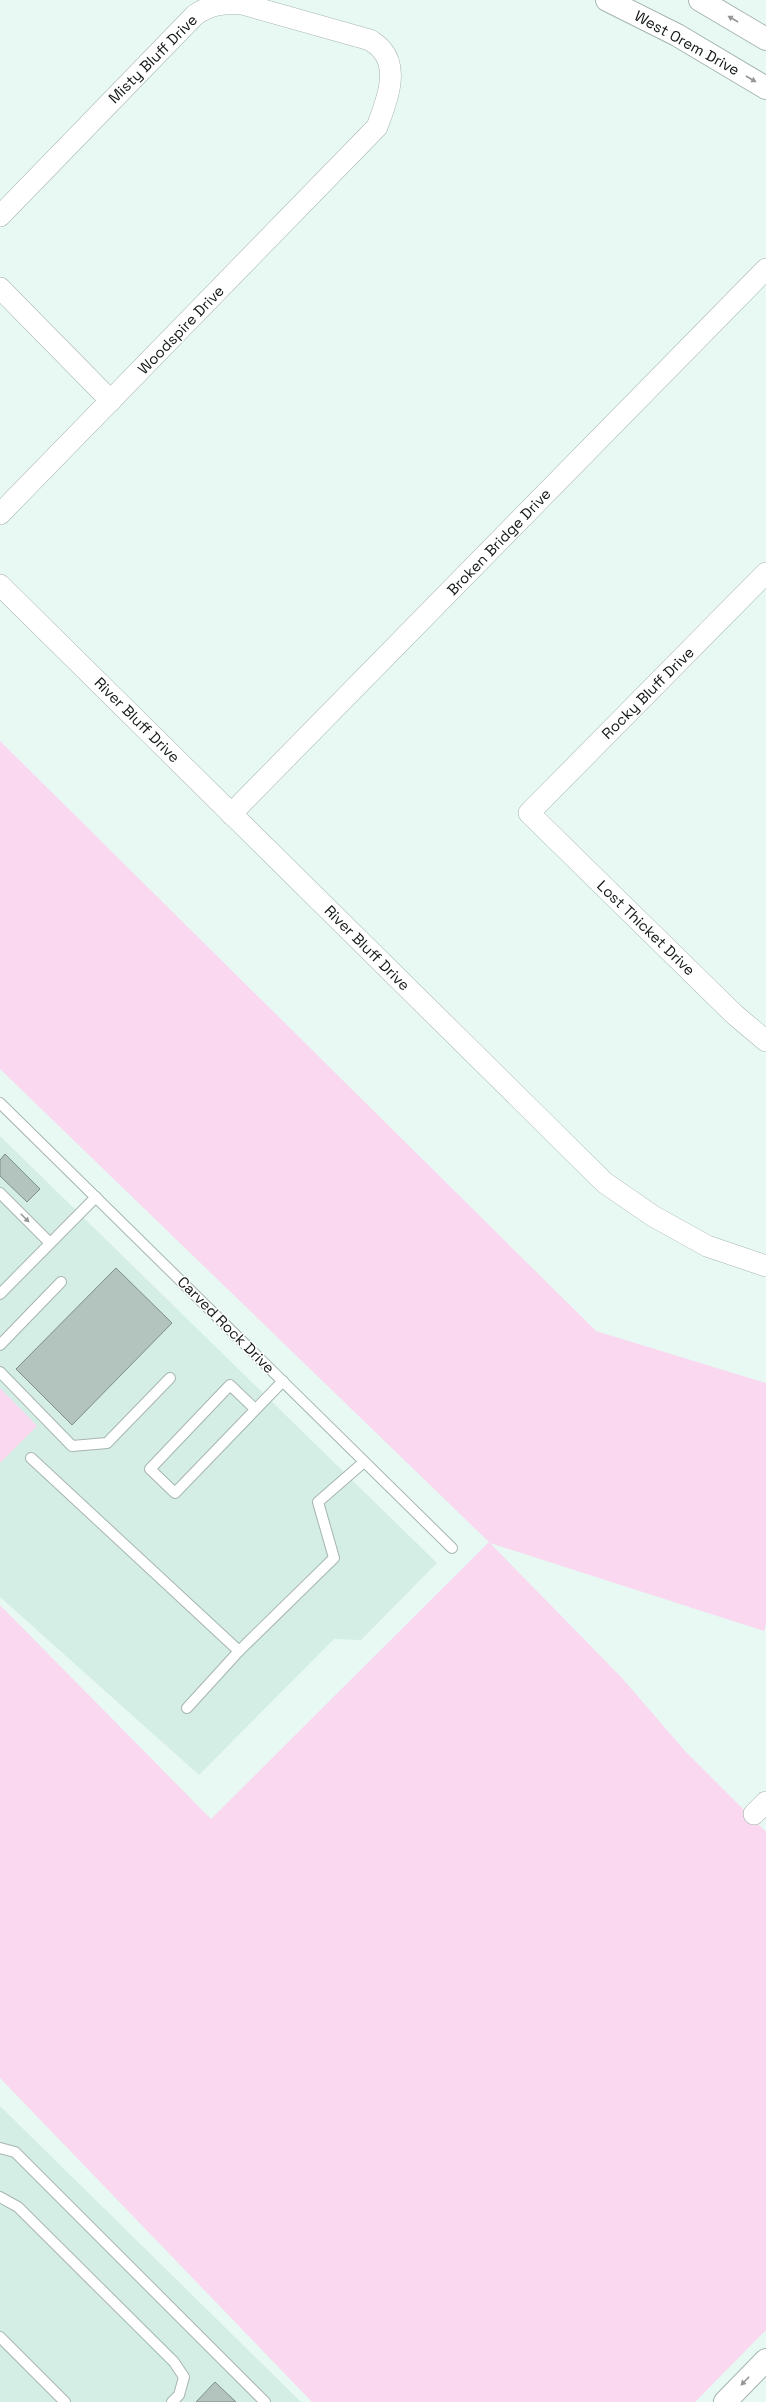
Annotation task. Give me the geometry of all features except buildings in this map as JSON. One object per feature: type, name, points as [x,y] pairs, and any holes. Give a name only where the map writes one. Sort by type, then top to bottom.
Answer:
[{"type":"main road","name":"West Orem Drive","points":[[607,0],[638,7],[677,35],[766,88]]},
{"type":"main road","points":[[700,0],[766,38]]},
{"type":"main road","points":[[725,2402],[766,2360]]},
{"type":"street","name":"Misty Bluff Drive","points":[[0,216],[195,15],[208,6],[224,3],[242,4],[370,40],[382,50],[389,66],[389,97],[377,127],[360,144]]},
{"type":"street","name":"Woodspire Drive","points":[[0,514],[360,144]]},
{"type":"street","name":"Broken Bridge Drive","points":[[231,814],[766,269]]},
{"type":"street","points":[[0,288],[111,401]]},
{"type":"street","name":"Rocky Bluff Drive","points":[[529,813],[766,573]]},
{"type":"street","name":"River Bluff Drive","points":[[0,585],[605,1183],[653,1216],[707,1246],[766,1266]]},
{"type":"street","name":"Lost Thicket Drive","points":[[529,813],[735,1015],[766,1041]]},
{"type":"lane","name":"Carved Rock Drive","points":[[0,1102],[452,1548]]},
{"type":"lane","points":[[0,1193],[50,1243]]},
{"type":"lane","points":[[0,1294],[96,1197]]},
{"type":"lane","points":[[0,1345],[60,1282]]},
{"type":"lane","points":[[0,1372],[72,1446],[107,1443],[170,1378]]},
{"type":"lane","points":[[255,1409],[230,1385],[150,1469],[175,1493],[283,1381]]},
{"type":"lane","points":[[31,1458],[239,1651]]},
{"type":"lane","points":[[187,1708],[239,1651],[334,1558],[318,1502],[364,1462]]},
{"type":"lane","points":[[0,2148],[15,2152],[265,2402]]},
{"type":"lane","points":[[0,2197],[18,2207],[174,2362],[184,2377],[179,2394],[172,2402]]},
{"type":"lane","points":[[0,2337],[65,2402]]},
{"type":"shaded area","points":[[0,741],[596,1331],[766,1383],[766,1624],[764,1631],[490,1543],[622,1678],[686,1752],[766,1832],[766,2330],[695,2402],[312,2402],[0,2078],[0,1605],[211,1819],[489,1542],[0,1069]]},
{"type":"shaded area","points":[[0,1136],[437,1563],[361,1640],[334,1639],[199,1775],[0,1597],[0,1463],[37,1426],[0,1388]]},
{"type":"shaded area","points":[[0,1388],[37,1426],[0,1463]]},
{"type":"shaded area","points":[[0,2106],[301,2402],[0,2402]]}]
